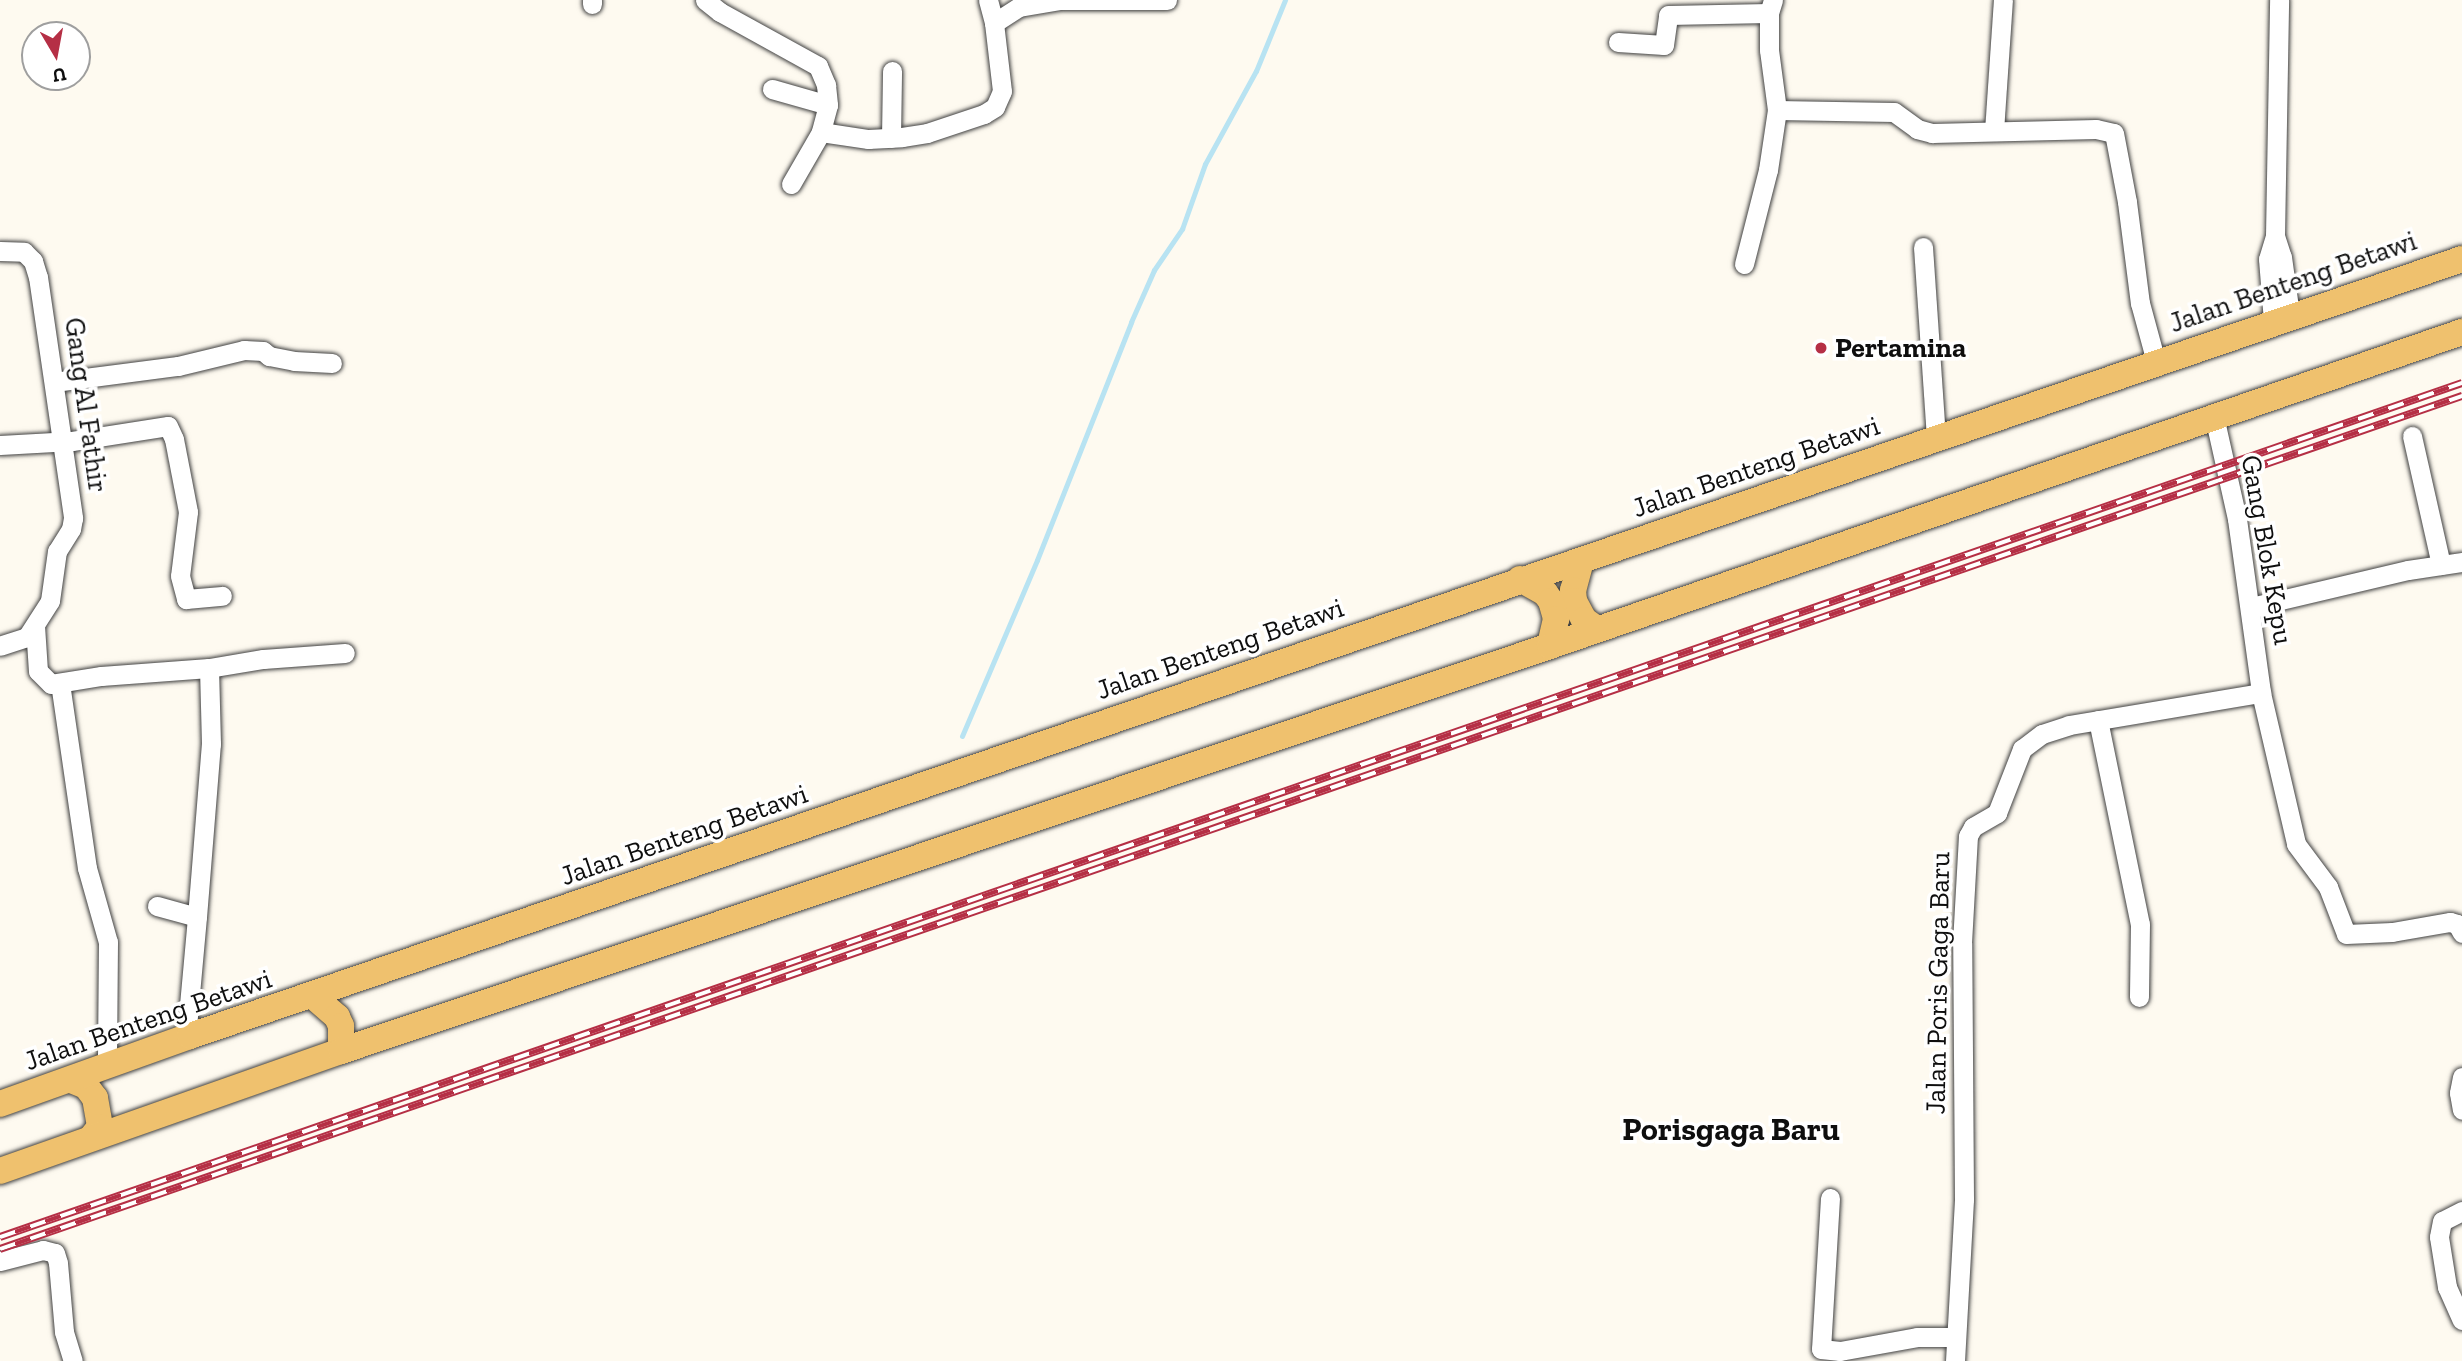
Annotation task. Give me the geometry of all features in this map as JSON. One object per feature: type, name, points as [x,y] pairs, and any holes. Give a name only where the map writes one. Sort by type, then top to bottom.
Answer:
[{"type":"main road","name":"Jalan Benteng Betawi","points":[[0,1104],[186,1037],[1578,568],[1936,438],[2282,318],[2462,259]]},
{"type":"main road","points":[[0,1171],[341,1051],[1590,624],[2462,332]]},
{"type":"main road","points":[[1578,568],[1574,601],[1590,624]]},
{"type":"main road","points":[[1528,583],[1551,601],[1556,619],[1553,637]]},
{"type":"main road","points":[[313,996],[337,1017],[341,1026],[341,1051]]},
{"type":"main road","points":[[71,1080],[86,1086],[95,1098],[100,1127],[91,1138]]},
{"type":"street","points":[[705,0],[720,12],[818,66],[826,85],[828,105],[821,132],[791,184]]},
{"type":"street","points":[[821,132],[868,139],[927,133],[984,114],[995,107],[1000,100],[1002,83],[988,0]]},
{"type":"street","points":[[994,23],[1018,6],[1041,2],[1167,0]]},
{"type":"street","points":[[1994,131],[2003,0]]},
{"type":"street","points":[[2279,0],[2274,236],[2268,259],[2282,318]]},
{"type":"street","points":[[1618,43],[1664,46],[1668,15],[1771,7],[1769,50],[1777,110],[1768,170],[1744,264]]},
{"type":"street","points":[[891,138],[892,71]]},
{"type":"street","points":[[772,89],[828,105]]},
{"type":"street","points":[[1777,110],[1886,111],[1899,114],[1923,132],[2096,129],[2113,133],[2127,202],[2140,303],[2156,362]]},
{"type":"street","points":[[1923,247],[1936,438]]},
{"type":"street","name":"Gang Al Fathir","points":[[0,251],[24,252],[33,261],[38,277],[73,525],[57,551],[54,593],[35,626],[27,637],[0,646]]},
{"type":"street","points":[[54,382],[178,366],[244,350],[263,351],[269,356],[294,361],[332,363]]},
{"type":"street","name":"Gang Blok Kepu","points":[[2214,416],[2237,519],[2261,693],[2296,844],[2328,887],[2346,934],[2392,932],[2450,922],[2457,925],[2462,933]]},
{"type":"street","points":[[0,445],[170,428],[188,512],[180,576],[186,599],[222,596]]},
{"type":"street","points":[[2412,436],[2441,565]]},
{"type":"street","points":[[2251,607],[2408,570],[2462,562]]},
{"type":"street","points":[[35,626],[38,671],[51,684],[209,668],[263,659],[345,653]]},
{"type":"street","points":[[186,1037],[211,744],[209,668]]},
{"type":"street","points":[[60,683],[87,868],[108,942],[107,1067]]},
{"type":"street","name":"Jalan Poris Gaga Baru","points":[[1955,1361],[1964,1199],[1962,943],[1968,835],[1973,827],[1997,813],[2004,803],[2022,750],[2042,734],[2098,720],[2261,693]]},
{"type":"street","points":[[2098,720],[2140,923],[2139,997]]},
{"type":"street","points":[[157,906],[197,917]]},
{"type":"street","points":[[2462,1077],[2459,1093],[2462,1110]]},
{"type":"street","points":[[1830,1198],[1821,1349],[1840,1351],[1917,1337],[1956,1337]]},
{"type":"street","points":[[2462,1211],[2446,1217],[2439,1230],[2447,1287],[2462,1320]]},
{"type":"street","points":[[0,1261],[43,1250],[55,1253],[64,1332],[73,1361]]},
{"type":"waterway","points":[[962,736],[1037,560],[1131,322],[1154,270],[1182,229],[1205,164],[1256,71],[1285,0]]},
{"type":"railway","points":[[0,1237],[2462,383]]},
{"type":"railway","points":[[0,1249],[2462,396]]},
{"type":"place","name":"Pertamina","points":[[1821,348]]},
{"type":"district","name":"Porisgaga Baru","points":[[1731,1129]]}]
